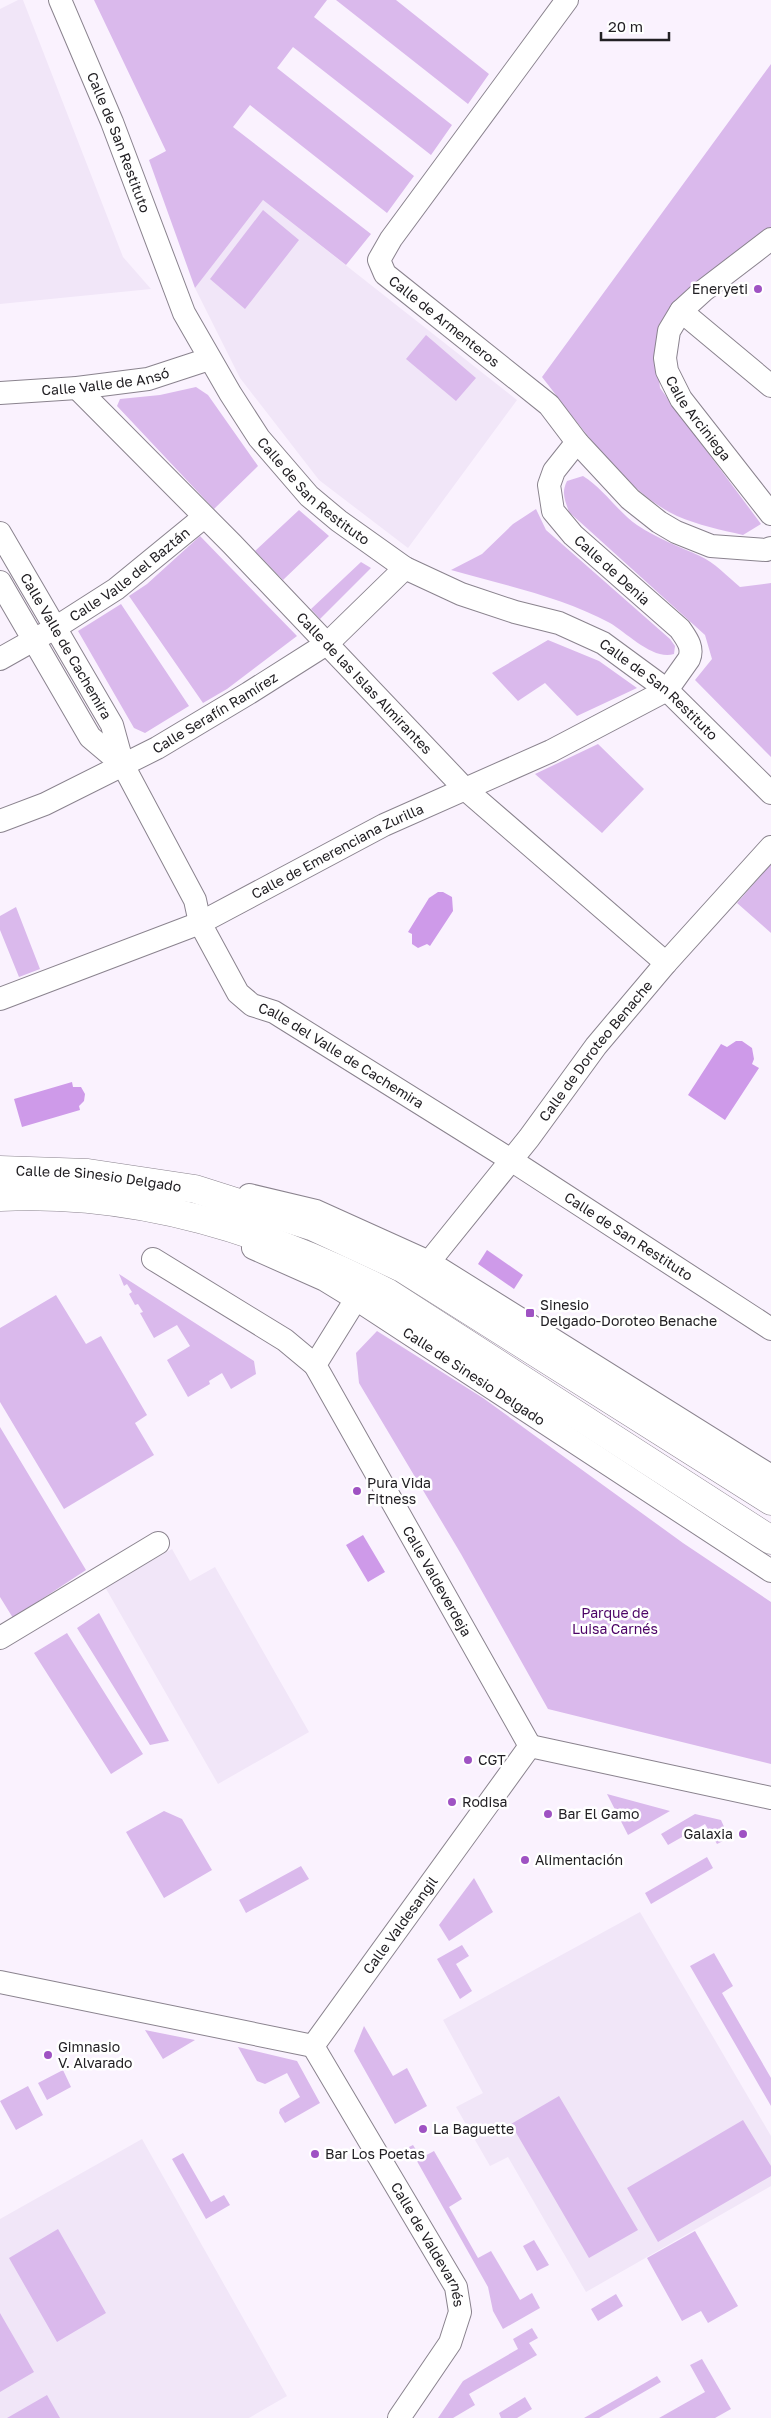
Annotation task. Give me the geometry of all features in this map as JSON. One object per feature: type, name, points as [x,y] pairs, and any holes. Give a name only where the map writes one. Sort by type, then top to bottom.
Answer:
[{"type":"main road","name":"Calle de Sinesio Delgado","points":[[0,1170],[88,1173],[195,1189],[314,1227],[402,1268],[771,1501]]},
{"type":"main road","name":"Calle de Sinesio Delgado","points":[[0,1197],[94,1199],[162,1210],[242,1230],[278,1242],[339,1268],[388,1293],[771,1540]]},
{"type":"street","name":"Calle de San Restituto","points":[[60,0],[112,122],[184,312],[209,359],[260,438],[309,496],[338,521],[405,568],[461,594],[515,612],[559,623],[603,643],[667,690],[771,793]]},
{"type":"street","name":"Calle de Armenteros","points":[[567,0],[387,245],[379,260],[385,274],[549,405],[577,442],[641,509],[676,532],[704,544],[724,548],[766,550],[771,548]]},
{"type":"street","name":"Calle Arciniega","points":[[771,240],[703,291],[680,311],[669,331],[664,358],[681,399],[771,514]]},
{"type":"street","points":[[680,311],[771,386]]},
{"type":"street","name":"Calle Valle de Ansó","points":[[0,393],[78,388],[148,379],[209,359]]},
{"type":"street","name":"Calle de las Islas Almirantes","points":[[78,388],[328,643],[465,789],[666,963]]},
{"type":"street","name":"Calle de Denia","points":[[577,442],[554,471],[549,485],[553,511],[573,535],[680,630],[688,641],[691,655],[667,690]]},
{"type":"street","name":"Calle Valle del Baztán","points":[[0,659],[55,628],[116,589],[204,517]]},
{"type":"street","name":"Calle Valle de Cachemira","points":[[0,533],[112,725],[123,765],[195,900],[200,923]]},
{"type":"street","name":"Calle Serafín Ramírez","points":[[0,820],[45,804],[157,748],[249,693],[328,643],[405,568]]},
{"type":"street","name":"Calle Valle de Cachemira","points":[[0,582],[90,737],[123,765]]},
{"type":"street","name":"Calle de Emerenciana Zurilla","points":[[0,999],[200,923],[384,825],[551,751],[667,690]]},
{"type":"street","name":"Calle de Doroteo Benache","points":[[429,1262],[511,1160],[596,1046],[666,963],[771,847]]},
{"type":"street","name":"Calle del Valle de Cachemira","points":[[200,923],[238,993],[252,1005],[274,1012],[511,1160]]},
{"type":"street","name":"Calle de San Restituto","points":[[511,1160],[771,1329]]},
{"type":"street","name":"Calle de Sinesio Delgado","points":[[195,1189],[258,1196],[316,1211],[429,1262],[771,1476]]},
{"type":"street","name":"Calle de Sinesio Delgado","points":[[162,1210],[301,1269],[356,1299],[771,1571]]},
{"type":"street","name":"Calle Valdeverdeja","points":[[152,1259],[286,1340],[315,1365],[530,1746]]},
{"type":"street","points":[[315,1365],[356,1299]]},
{"type":"street","points":[[0,1638],[158,1543]]},
{"type":"street","points":[[530,1746],[771,1798]]},
{"type":"street","name":"Calle Valdesangil","points":[[313,2046],[530,1746]]},
{"type":"street","points":[[0,1982],[313,2046]]},
{"type":"street","name":"Calle de Valdevarnés","points":[[313,2046],[456,2287],[460,2312],[450,2343],[399,2418]]},
{"type":"shaded area","points":[[18,0],[23,0],[123,257],[151,289],[0,304],[0,9]]},
{"type":"shaded area","points":[[263,200],[517,400],[408,548],[319,480],[240,378],[195,288]]},
{"type":"shaded area","points":[[438,892],[443,892],[452,897],[453,911],[430,946],[427,944],[418,948],[412,944],[412,934],[408,932],[429,898]]},
{"type":"shaded area","points":[[736,1041],[742,1041],[752,1048],[754,1059],[752,1064],[759,1068],[725,1120],[688,1095],[721,1044],[727,1047]]},
{"type":"shaded area","points":[[72,1082],[73,1087],[81,1087],[85,1094],[84,1101],[79,1106],[80,1110],[22,1127],[14,1099]]},
{"type":"shaded area","points":[[487,1250],[523,1275],[514,1289],[478,1264]]},
{"type":"shaded area","points":[[363,1535],[385,1572],[368,1582],[346,1545]]},
{"type":"shaded area","points":[[172,1549],[190,1581],[215,1567],[309,1732],[218,1784],[105,1587]]},
{"type":"shaded area","points":[[640,1912],[771,2136],[771,2186],[586,2292],[508,2157],[490,2166],[456,2107],[483,2093],[443,2020]]},
{"type":"shaded area","points":[[142,2139],[287,2396],[249,2418],[0,2418],[0,2219]]},
{"type":"green space","points":[[94,0],[327,0],[314,17],[452,125],[431,155],[293,47],[277,68],[414,176],[387,213],[250,105],[233,127],[371,234],[346,265],[263,200],[195,288],[149,160],[166,151]]},
{"type":"green space","points":[[336,0],[396,0],[489,74],[468,104]]},
{"type":"green space","points":[[771,64],[771,229],[679,304],[657,362],[660,388],[761,524],[743,535],[701,525],[677,516],[639,491],[603,454],[542,377]]},
{"type":"green space","points":[[263,210],[299,240],[245,309],[210,279]]},
{"type":"green space","points":[[426,335],[476,378],[456,401],[406,359]]},
{"type":"green space","points":[[196,387],[208,395],[258,466],[214,509],[117,406],[120,399],[160,395]]},
{"type":"green space","points":[[583,476],[591,481],[637,525],[705,559],[740,587],[771,583],[771,757],[695,680],[712,659],[705,635],[569,512],[564,496],[565,485],[567,481]]},
{"type":"green space","points":[[536,509],[546,530],[670,639],[675,646],[674,654],[658,654],[649,650],[610,623],[572,606],[532,592],[451,570],[482,554],[513,524]]},
{"type":"green space","points":[[299,510],[329,536],[283,580],[255,551]]},
{"type":"green space","points":[[200,536],[297,636],[227,689],[203,703],[129,596],[147,584]]},
{"type":"green space","points":[[361,562],[371,568],[320,619],[311,609]]},
{"type":"green space","points":[[121,604],[189,706],[145,733],[134,728],[78,631]]},
{"type":"green space","points":[[548,640],[599,661],[637,688],[577,716],[545,683],[518,701],[492,673]]},
{"type":"green space","points":[[598,744],[644,789],[602,833],[535,774]]},
{"type":"green space","points":[[771,864],[771,933],[737,903]]},
{"type":"green space","points":[[16,907],[40,969],[19,977],[0,930],[0,916]]},
{"type":"green space","points":[[119,1274],[254,1361],[256,1374],[231,1389],[222,1373],[209,1381],[210,1384],[188,1397],[167,1360],[190,1346],[177,1325],[154,1338],[140,1313],[143,1312],[138,1304],[135,1305],[129,1294],[132,1292],[127,1284],[124,1286]]},
{"type":"green space","points":[[56,1295],[86,1344],[101,1336],[147,1415],[135,1423],[154,1455],[64,1509],[0,1402],[0,1328]]},
{"type":"green space","name":"Parque de Luisa Carnés","points":[[377,1331],[483,1398],[683,1543],[771,1602],[771,1764],[548,1709],[461,1554],[359,1383],[356,1353]]},
{"type":"green space","points":[[0,1427],[86,1570],[13,1618],[0,1597]]},
{"type":"green space","points":[[99,1613],[169,1741],[150,1745],[77,1628]]},
{"type":"green space","points":[[67,1633],[143,1754],[111,1774],[34,1653]]},
{"type":"green space","points":[[607,1794],[670,1811],[628,1835]]},
{"type":"green space","points":[[164,1811],[182,1819],[212,1870],[164,1898],[126,1832]]},
{"type":"green space","points":[[695,1814],[721,1820],[729,1838],[717,1844],[705,1824],[668,1845],[661,1834]]},
{"type":"green space","points":[[707,1857],[713,1868],[651,1904],[645,1893]]},
{"type":"green space","points":[[301,1866],[309,1879],[246,1913],[239,1900]]},
{"type":"green space","points":[[474,1878],[493,1912],[449,1941],[439,1925]]},
{"type":"green space","points":[[462,1945],[469,1956],[456,1964],[472,1991],[460,1999],[437,1959]]},
{"type":"green space","points":[[714,1953],[733,1986],[722,1993],[771,2078],[771,2106],[690,1966]]},
{"type":"green space","points":[[364,2026],[393,2076],[407,2068],[427,2106],[395,2124],[354,2051]]},
{"type":"green space","points":[[145,2030],[195,2040],[163,2059]]},
{"type":"green space","points":[[238,2047],[297,2061],[320,2103],[285,2123],[279,2113],[280,2109],[300,2097],[287,2073],[265,2084],[257,2081]]},
{"type":"green space","points":[[63,2070],[71,2087],[47,2100],[38,2083]]},
{"type":"green space","points":[[28,2086],[43,2115],[16,2130],[0,2101]]},
{"type":"green space","points":[[559,2096],[638,2230],[589,2258],[511,2124]]},
{"type":"green space","points":[[743,2120],[771,2166],[771,2176],[658,2242],[627,2188]]},
{"type":"green space","points":[[413,2145],[421,2158],[434,2151],[462,2199],[449,2207],[478,2258],[491,2251],[520,2300],[532,2293],[540,2308],[503,2329],[493,2311],[488,2287],[409,2147]]},
{"type":"green space","points":[[183,2153],[211,2202],[224,2195],[230,2205],[206,2219],[172,2159]]},
{"type":"green space","points":[[58,2229],[106,2313],[57,2342],[9,2258]]},
{"type":"green space","points":[[695,2231],[738,2306],[708,2323],[701,2311],[682,2321],[647,2258]]},
{"type":"green space","points":[[534,2240],[549,2265],[537,2271],[523,2246]]},
{"type":"green space","points":[[616,2294],[623,2306],[598,2321],[591,2309]]},
{"type":"green space","points":[[0,2313],[34,2372],[0,2392]]},
{"type":"green space","points":[[532,2328],[538,2338],[529,2343],[537,2355],[469,2394],[475,2405],[453,2418],[438,2418],[463,2381],[518,2349],[513,2339]]},
{"type":"green space","points":[[702,2359],[731,2409],[715,2418],[659,2418],[705,2392],[690,2365]]},
{"type":"green space","points":[[657,2376],[661,2382],[599,2418],[584,2418]]},
{"type":"green space","points":[[47,2395],[60,2418],[7,2418]]},
{"type":"green space","points":[[525,2397],[532,2409],[517,2418],[501,2418],[499,2413]]},
{"type":"place","name":"Eneryeti","points":[[758,289]]},
{"type":"place","name":"Sinesio Delgado-Doroteo Benache","points":[[530,1313]]},
{"type":"place","name":"Pura Vida Fitness","points":[[357,1491]]},
{"type":"place","name":"CGT","points":[[468,1760]]},
{"type":"place","name":"Rodisa","points":[[452,1802]]},
{"type":"place","name":"Bar El Gamo","points":[[548,1814]]},
{"type":"place","name":"Galaxia","points":[[743,1834]]},
{"type":"place","name":"Alimentación","points":[[525,1860]]},
{"type":"place","name":"Gimnasio V. Alvarado","points":[[48,2055]]},
{"type":"place","name":"La Baguette","points":[[423,2129]]},
{"type":"place","name":"Bar Los Poetas","points":[[315,2154]]}]
